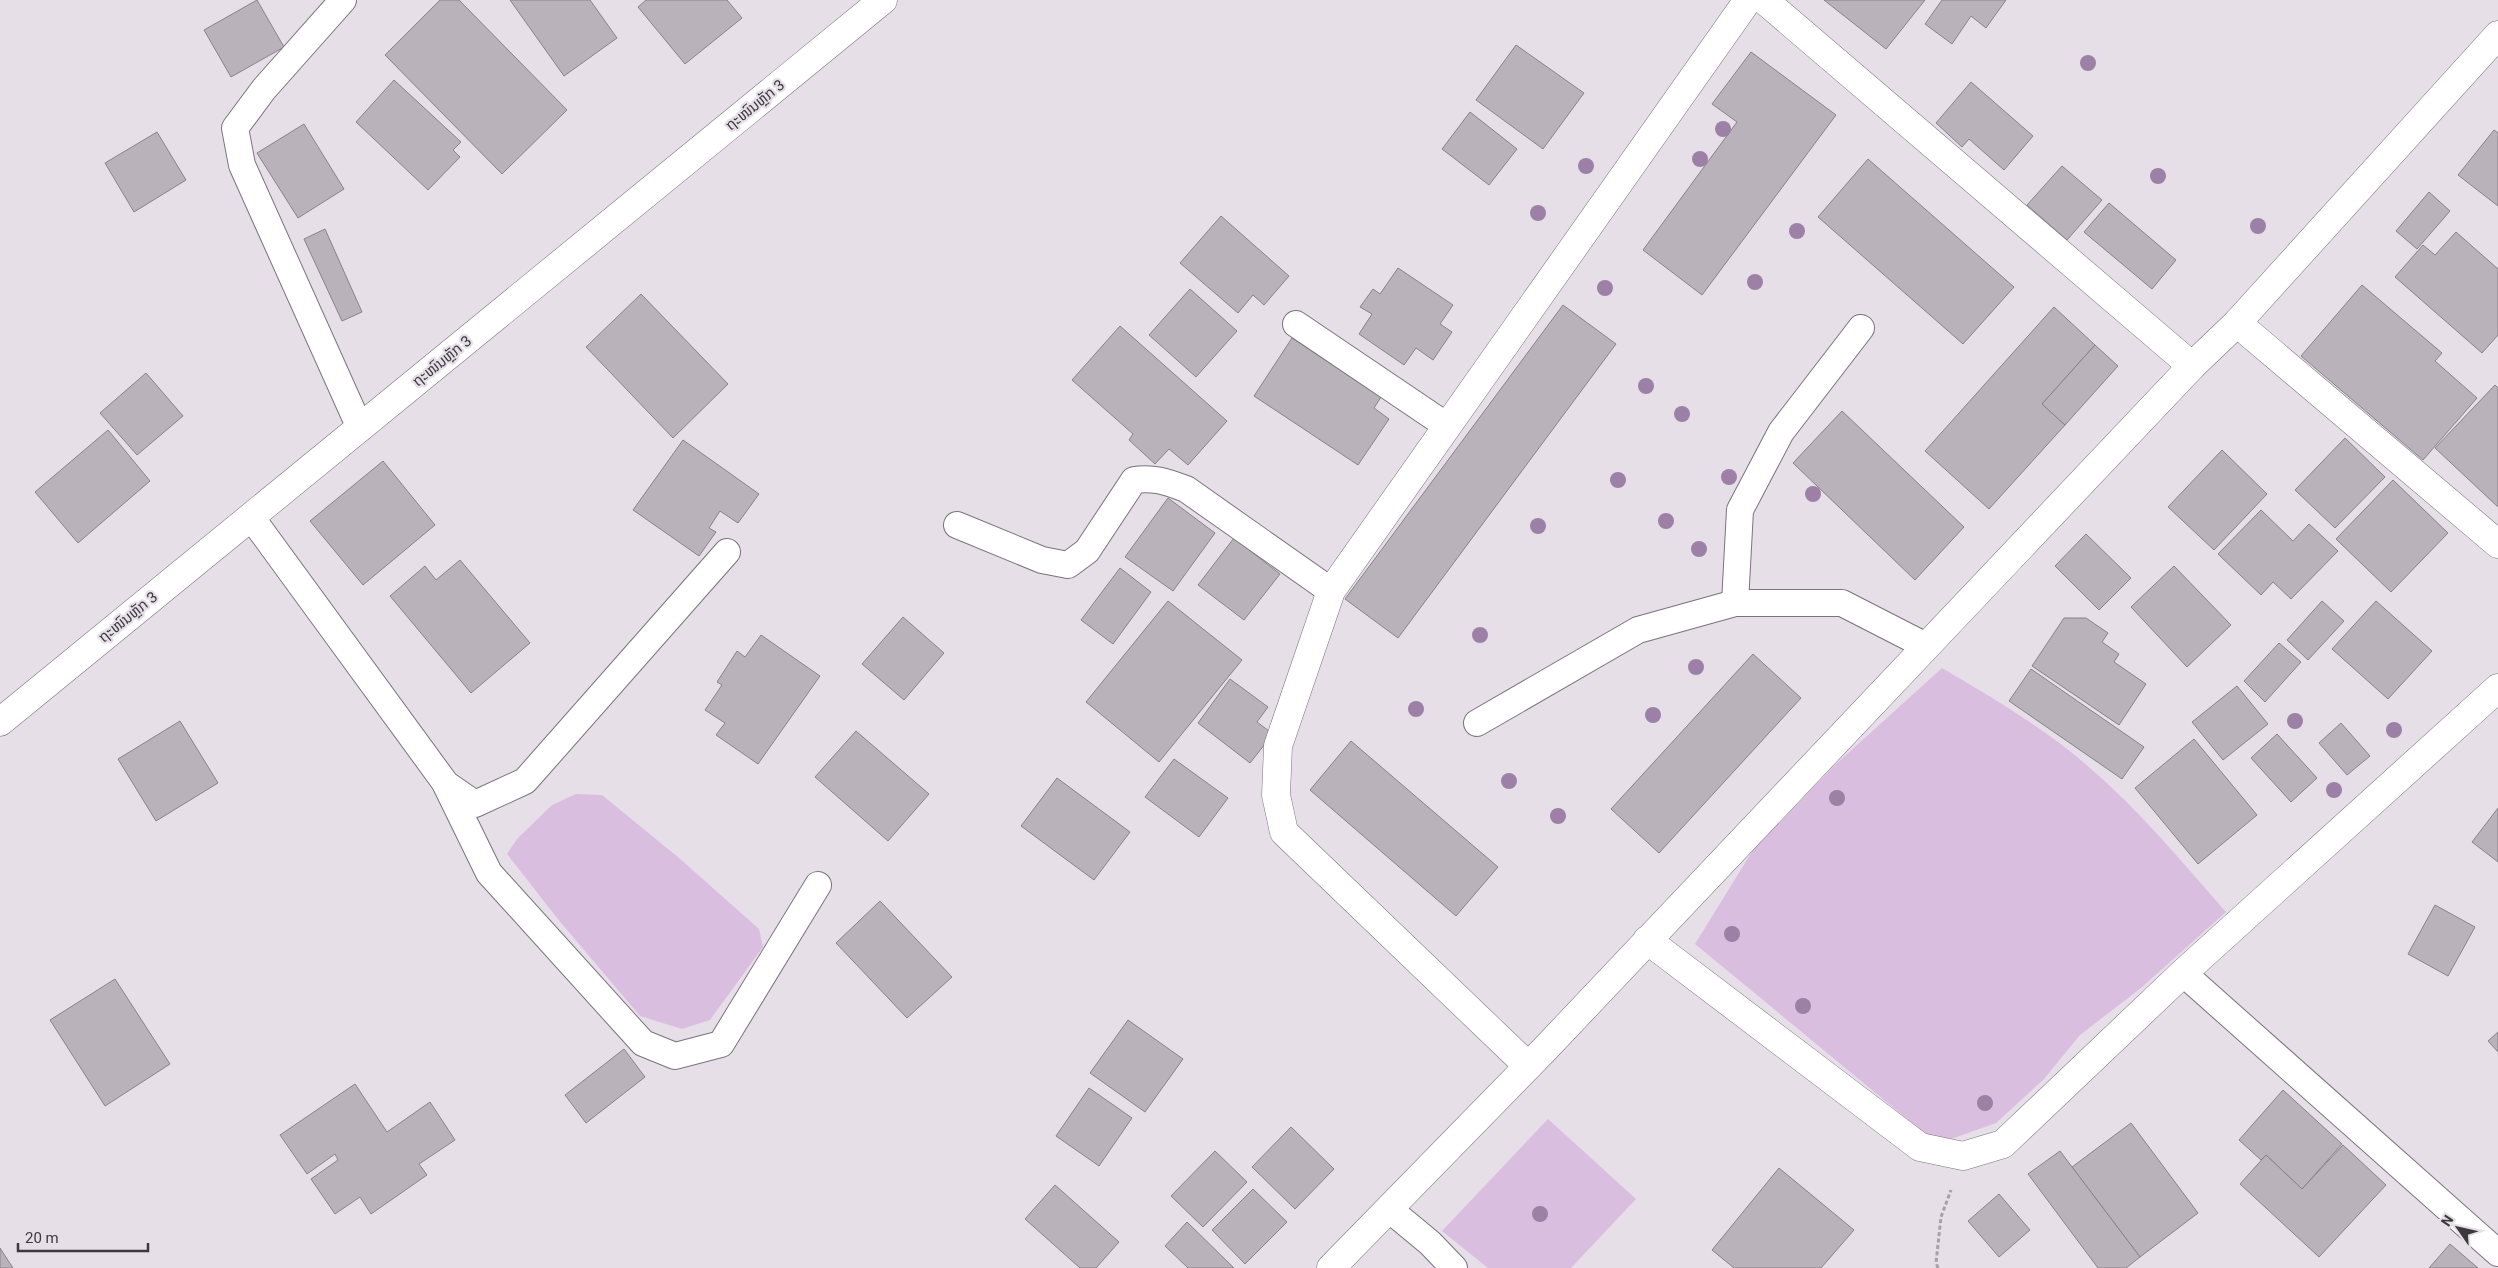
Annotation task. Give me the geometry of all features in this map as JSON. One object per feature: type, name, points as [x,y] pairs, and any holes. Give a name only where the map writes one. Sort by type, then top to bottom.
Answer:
[{"type":"street","name":"ຖະໜົນຫຼັກ 3","points":[[0,722],[883,0]]},
{"type":"street","points":[[1528,1066],[1284,832],[1276,795],[1278,746],[1331,591],[1748,0]]},
{"type":"street","points":[[1764,0],[2192,366]]},
{"type":"street","points":[[1331,1268],[1528,1066],[2192,366],[2237,323],[2498,35]]},
{"type":"street","points":[[2237,323],[2498,544]]},
{"type":"street","points":[[1646,940],[1920,1147],[1963,1156],[2003,1144],[2183,973],[2498,688]]},
{"type":"lane","points":[[343,0],[264,88],[235,128],[242,164],[360,428]]},
{"type":"lane","points":[[1296,324],[1447,426]]},
{"type":"lane","points":[[1736,604],[1740,510],[1781,432],[1861,328]]},
{"type":"lane","points":[[957,525],[1042,560],[1068,565],[1087,551],[1134,480],[1148,478],[1161,480],[1186,489],[1331,591]]},
{"type":"lane","points":[[251,517],[446,784],[489,873],[643,1043],[675,1056],[721,1044],[818,885]]},
{"type":"lane","points":[[446,784],[475,804],[525,782],[726,552]]},
{"type":"lane","points":[[1477,723],[1638,630],[1736,604],[1842,603],[1926,646]]},
{"type":"lane","points":[[2183,973],[2498,1253]]},
{"type":"lane","points":[[1389,1209],[1430,1243],[1454,1268]]},
{"type":"path","points":[[1938,1268],[1936,1263],[1941,1217],[1963,1156]]},
{"type":"shaded area","points":[[1942,668],[2037,727],[2090,768],[2144,820],[2226,912],[2141,988],[2080,1035],[2044,1079],[1996,1123],[1951,1139],[1929,1137],[1695,944],[1753,850],[1835,765]]},
{"type":"shaded area","points":[[576,794],[602,795],[679,858],[759,929],[763,947],[710,1020],[682,1029],[640,1016],[557,918],[507,854],[517,839],[552,805]]},
{"type":"shaded area","points":[[1548,1119],[1636,1199],[1571,1268],[1488,1268],[1442,1231]]},
{"type":"building","points":[[257,0],[284,47],[231,77],[204,30]]},
{"type":"building","points":[[440,0],[459,0],[567,110],[502,174],[385,55]]},
{"type":"building","points":[[510,0],[590,0],[617,38],[564,76]]},
{"type":"building","points":[[646,0],[727,0],[742,18],[685,64],[638,7]]},
{"type":"building","points":[[1824,0],[1925,0],[1886,49]]},
{"type":"building","points":[[1942,0],[2006,0],[1986,28],[1971,16],[1952,44],[1925,24]]},
{"type":"building","points":[[1516,45],[1584,93],[1543,149],[1476,100]]},
{"type":"building","points":[[1751,52],[1836,115],[1702,295],[1643,250],[1737,122],[1712,104]]},
{"type":"building","points":[[394,80],[461,142],[453,150],[460,157],[428,190],[356,122]]},
{"type":"building","points":[[1971,82],[2033,136],[2004,170],[1969,139],[1962,147],[1936,123]]},
{"type":"building","points":[[1470,112],[1517,149],[1489,185],[1442,149]]},
{"type":"building","points":[[304,124],[344,189],[298,218],[257,153]]},
{"type":"building","points":[[2494,130],[2498,133],[2498,206],[2458,175]]},
{"type":"building","points":[[157,132],[186,180],[134,212],[105,163]]},
{"type":"building","points":[[1868,159],[2014,287],[1963,344],[1818,217]]},
{"type":"building","points":[[2062,166],[2102,200],[2067,240],[2027,205]]},
{"type":"building","points":[[2429,192],[2450,211],[2417,249],[2396,231]]},
{"type":"building","points":[[2109,203],[2176,260],[2152,289],[2084,232]]},
{"type":"building","points":[[1221,216],[1289,276],[1264,305],[1253,295],[1238,313],[1180,263]]},
{"type":"building","points":[[325,229],[362,312],[342,321],[304,239]]},
{"type":"building","points":[[2456,232],[2498,269],[2498,335],[2482,353],[2395,277],[2423,245],[2435,255]]},
{"type":"building","points":[[1398,268],[1453,305],[1440,324],[1452,332],[1433,360],[1416,348],[1404,365],[1359,334],[1372,314],[1360,307],[1373,289],[1380,294]]},
{"type":"building","points":[[2362,285],[2442,353],[2435,361],[2477,398],[2423,460],[2301,356]]},
{"type":"building","points":[[1190,289],[1237,331],[1196,377],[1149,335]]},
{"type":"building","points":[[641,294],[728,384],[673,438],[586,347]]},
{"type":"building","points":[[1563,305],[1616,344],[1398,638],[1345,599]]},
{"type":"building","points":[[2054,307],[2095,345],[2042,404],[2065,425],[1989,509],[1925,451]]},
{"type":"building","points":[[1120,326],[1227,421],[1188,465],[1169,449],[1155,464],[1129,440],[1133,434],[1072,380]]},
{"type":"building","points":[[1292,338],[1381,397],[1374,408],[1389,419],[1358,465],[1254,396]]},
{"type":"building","points":[[2095,345],[2118,366],[2065,425],[2042,404]]},
{"type":"building","points":[[146,373],[183,416],[137,455],[100,413]]},
{"type":"building","points":[[2495,385],[2498,388],[2498,507],[2435,448]]},
{"type":"building","points":[[1842,411],[1964,527],[1915,580],[1793,463]]},
{"type":"building","points":[[108,430],[150,481],[78,543],[35,492]]},
{"type":"building","points":[[2345,438],[2385,477],[2335,528],[2295,490]]},
{"type":"building","points":[[683,440],[759,494],[738,523],[720,511],[709,528],[716,532],[699,556],[633,510]]},
{"type":"building","points":[[2222,450],[2267,494],[2214,550],[2168,507]]},
{"type":"building","points":[[383,461],[435,525],[363,585],[310,521]]},
{"type":"building","points":[[2393,480],[2448,533],[2391,592],[2336,539]]},
{"type":"building","points":[[1168,498],[1215,533],[1173,591],[1125,557]]},
{"type":"building","points":[[2261,510],[2293,541],[2309,524],[2338,551],[2291,599],[2273,582],[2261,595],[2218,554]]},
{"type":"building","points":[[2086,534],[2131,578],[2099,610],[2055,566]]},
{"type":"building","points":[[1234,538],[1280,574],[1244,620],[1198,585]]},
{"type":"building","points":[[460,560],[530,643],[471,693],[390,596],[425,566],[436,580]]},
{"type":"building","points":[[2174,566],[2231,625],[2187,667],[2131,607]]},
{"type":"building","points":[[1120,568],[1151,592],[1113,644],[1081,620]]},
{"type":"building","points":[[1168,601],[1242,660],[1159,762],[1086,702]]},
{"type":"building","points":[[2322,601],[2344,621],[2308,660],[2287,640]]},
{"type":"building","points":[[2376,601],[2432,651],[2388,699],[2332,649]]},
{"type":"building","points":[[903,617],[944,653],[904,700],[862,664]]},
{"type":"building","points":[[2064,618],[2086,618],[2108,633],[2102,642],[2119,654],[2114,662],[2146,684],[2119,725],[2032,666]]},
{"type":"building","points":[[761,635],[820,676],[758,764],[716,735],[725,723],[705,710],[722,685],[717,682],[737,651],[745,657]]},
{"type":"building","points":[[2279,643],[2301,662],[2265,702],[2244,681]]},
{"type":"building","points":[[1753,654],[1801,698],[1659,853],[1611,809]]},
{"type":"building","points":[[2031,669],[2144,747],[2122,779],[2009,701]]},
{"type":"building","points":[[1230,679],[1268,707],[1257,722],[1273,734],[1250,763],[1198,723]]},
{"type":"building","points":[[2237,686],[2268,724],[2223,760],[2192,722]]},
{"type":"building","points":[[180,721],[218,783],[156,821],[118,759]]},
{"type":"building","points":[[2341,723],[2370,756],[2347,775],[2319,743]]},
{"type":"building","points":[[856,731],[929,794],[888,841],[815,777]]},
{"type":"building","points":[[2277,734],[2317,778],[2291,802],[2251,758]]},
{"type":"building","points":[[2194,739],[2257,815],[2198,864],[2135,788]]},
{"type":"building","points":[[1351,741],[1498,867],[1456,916],[1310,790]]},
{"type":"building","points":[[1174,759],[1228,798],[1199,837],[1145,797]]},
{"type":"building","points":[[1057,778],[1130,832],[1094,880],[1021,826]]},
{"type":"building","points":[[2498,808],[2498,862],[2472,842]]},
{"type":"building","points":[[880,901],[952,977],[907,1018],[836,943]]},
{"type":"building","points":[[2435,905],[2475,927],[2448,976],[2408,954]]},
{"type":"building","points":[[115,979],[170,1064],[105,1106],[50,1020]]},
{"type":"building","points":[[1128,1020],[1183,1059],[1145,1112],[1090,1073]]},
{"type":"building","points":[[2498,1032],[2498,1052],[2488,1041]]},
{"type":"building","points":[[624,1049],[645,1077],[586,1123],[565,1095]]},
{"type":"building","points":[[355,1084],[387,1132],[430,1102],[455,1140],[419,1164],[427,1175],[371,1214],[360,1197],[335,1214],[311,1179],[338,1160],[335,1154],[307,1174],[280,1135]]},
{"type":"building","points":[[1089,1088],[1132,1118],[1099,1166],[1056,1136]]},
{"type":"building","points":[[2283,1090],[2342,1144],[2302,1189],[2266,1155],[2261,1160],[2239,1140]]},
{"type":"building","points":[[2131,1123],[2198,1213],[2140,1257],[2072,1167]]},
{"type":"building","points":[[1291,1127],[1334,1169],[1295,1209],[1252,1167]]},
{"type":"building","points":[[2343,1145],[2386,1185],[2319,1257],[2240,1184],[2266,1155],[2302,1189]]},
{"type":"building","points":[[1215,1151],[1247,1182],[1203,1227],[1171,1196]]},
{"type":"building","points":[[2060,1151],[2140,1257],[2126,1268],[2098,1268],[2028,1174]]},
{"type":"building","points":[[1779,1168],[1854,1230],[1821,1268],[1734,1268],[1712,1250]]},
{"type":"building","points":[[1055,1185],[1119,1242],[1096,1268],[1080,1268],[1025,1219]]},
{"type":"building","points":[[1253,1189],[1287,1222],[1245,1264],[1212,1230]]},
{"type":"building","points":[[1999,1194],[2030,1230],[1999,1257],[1968,1221]]},
{"type":"building","points":[[1187,1222],[1234,1268],[1188,1268],[1165,1246]]},
{"type":"building","points":[[2450,1244],[2478,1268],[2429,1268]]},
{"type":"building","points":[[0,1248],[13,1268],[0,1268]]}]
